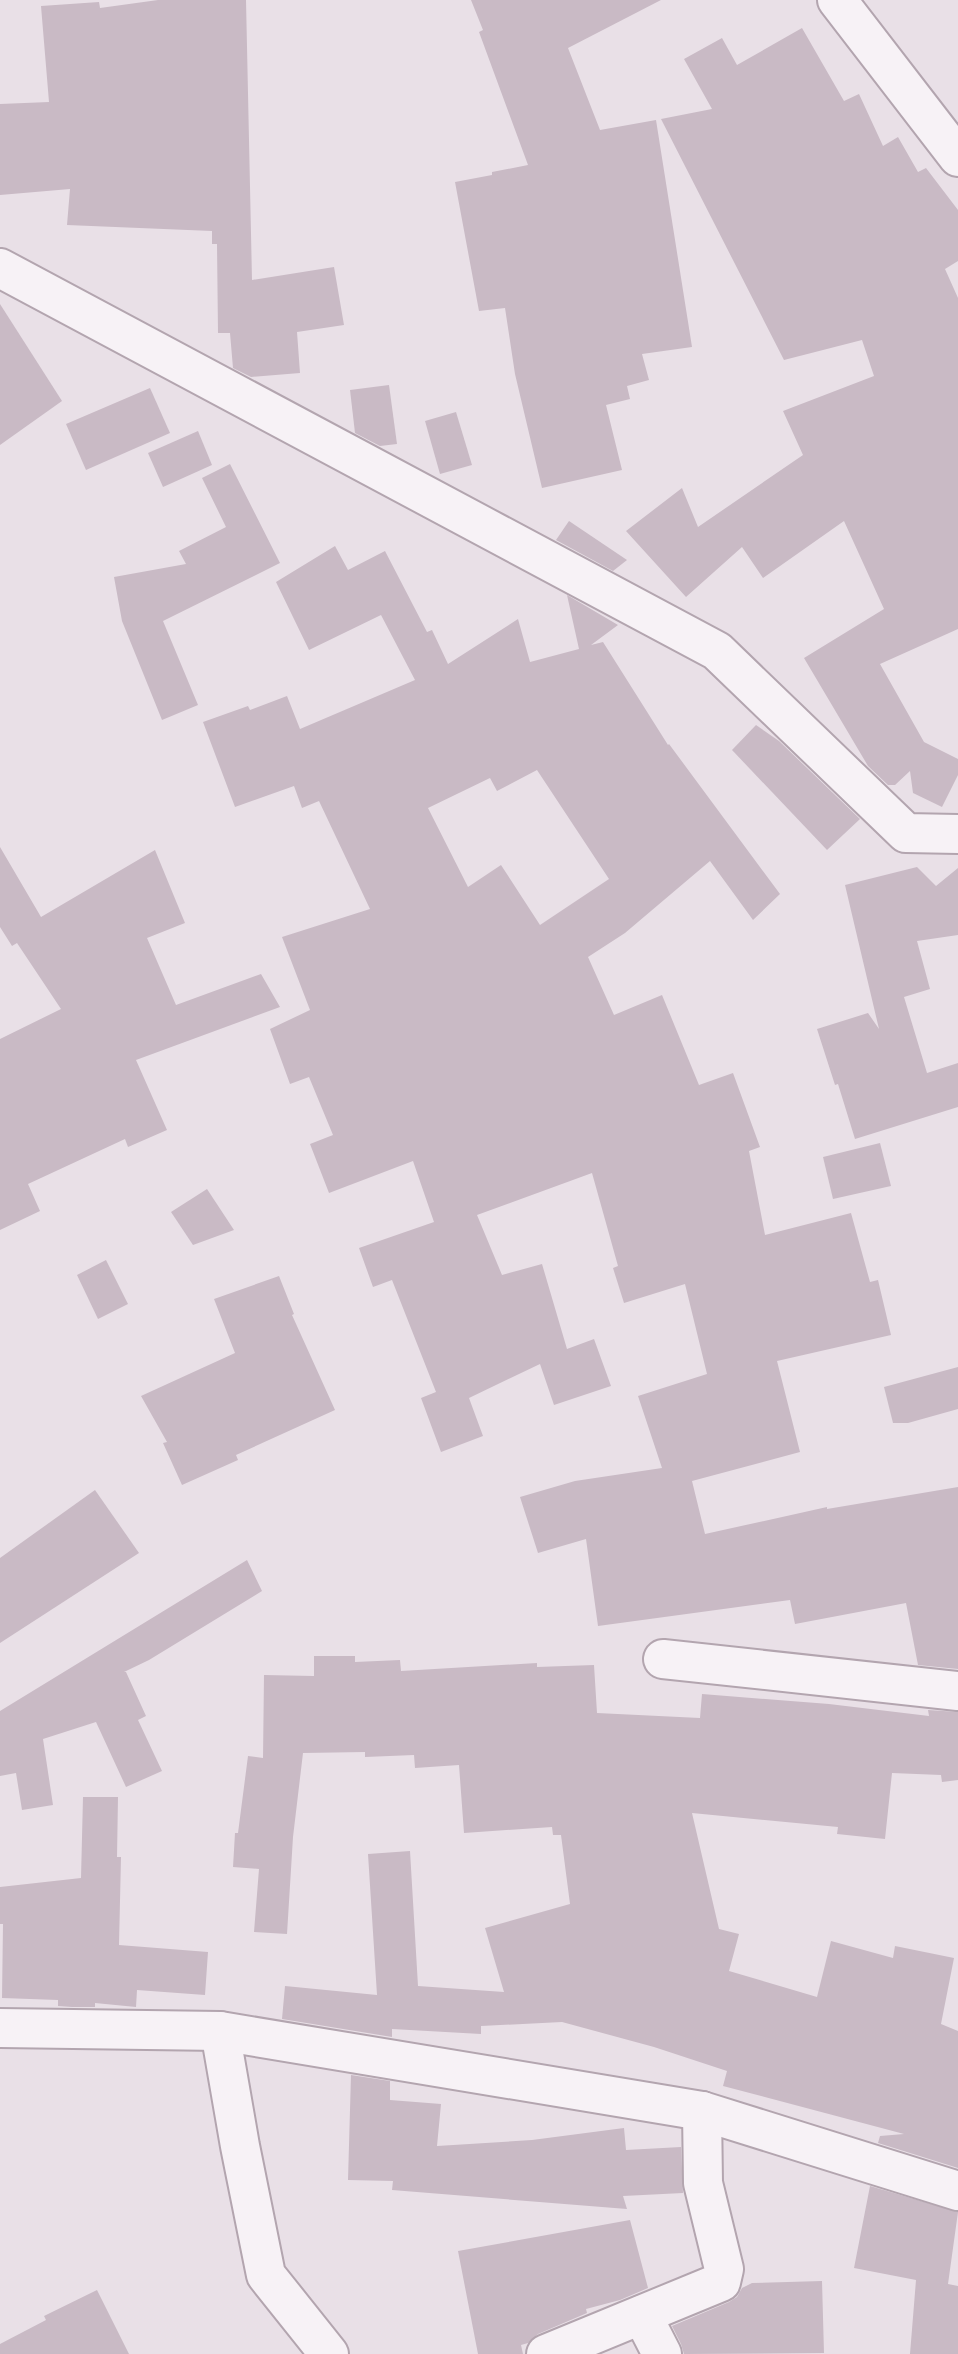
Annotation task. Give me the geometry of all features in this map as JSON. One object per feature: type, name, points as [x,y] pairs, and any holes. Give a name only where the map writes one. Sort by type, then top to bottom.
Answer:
[{"type":"street","points":[[837,0],[958,157]]},
{"type":"street","points":[[0,268],[718,651],[906,833],[958,834]]},
{"type":"street","points":[[663,1659],[958,1690]]},
{"type":"street","points":[[0,2028],[220,2031],[702,2111],[958,2191]]},
{"type":"street","points":[[220,2031],[266,2275],[329,2354]]},
{"type":"street","points":[[546,2354],[722,2282],[724,2269],[703,2183],[702,2111]]},
{"type":"street","points":[[642,2315],[662,2354]]},
{"type":"building","points":[[158,0],[246,0],[252,280],[334,267],[344,325],[297,332],[300,373],[251,377],[233,368],[230,333],[218,333],[217,244],[212,244],[212,231],[67,225],[70,189],[0,195],[0,104],[49,102],[41,6],[99,2],[100,8]]},
{"type":"building","points":[[471,0],[661,0],[568,48],[600,130],[656,120],[692,347],[642,354],[649,380],[627,386],[630,399],[606,405],[622,470],[542,488],[515,374],[505,308],[479,311],[455,182],[528,165],[479,32],[483,30]]},
{"type":"building","points":[[802,28],[844,101],[859,94],[883,146],[898,137],[918,172],[926,168],[958,210],[958,261],[945,269],[958,298],[958,629],[880,664],[924,742],[958,759],[958,775],[942,807],[913,793],[910,771],[895,785],[888,785],[868,766],[804,658],[884,609],[844,521],[763,578],[742,547],[686,597],[626,531],[682,488],[698,527],[803,455],[783,411],[874,376],[862,340],[784,360],[661,119],[712,109],[684,59],[722,38],[737,65]]},
{"type":"building","points":[[0,304],[62,401],[0,445]]},
{"type":"building","points":[[389,385],[397,444],[380,446],[355,433],[350,390]]},
{"type":"building","points":[[150,388],[170,433],[86,470],[66,424]]},
{"type":"building","points":[[456,412],[472,465],[440,474],[425,421]]},
{"type":"building","points":[[198,431],[212,465],[163,487],[148,453]]},
{"type":"building","points":[[230,464],[280,563],[163,621],[198,705],[162,720],[122,621],[114,577],[186,564],[179,551],[226,527],[202,478]]},
{"type":"building","points":[[569,521],[627,560],[613,571],[556,540]]},
{"type":"building","points":[[335,546],[348,570],[385,551],[427,632],[432,630],[448,664],[518,619],[530,662],[579,649],[567,595],[618,625],[591,645],[603,642],[668,745],[780,894],[753,920],[710,861],[625,933],[588,957],[614,1015],[662,995],[699,1085],[733,1073],[760,1147],[749,1151],[765,1235],[851,1213],[870,1282],[878,1280],[891,1335],[777,1361],[800,1452],[692,1481],[705,1534],[827,1507],[958,1487],[958,1669],[918,1665],[906,1603],[795,1624],[790,1600],[598,1626],[586,1539],[538,1553],[520,1497],[575,1481],[662,1468],[638,1396],[707,1374],[685,1284],[624,1303],[613,1268],[618,1266],[592,1173],[477,1215],[502,1275],[542,1264],[567,1349],[594,1339],[611,1386],[554,1405],[540,1364],[469,1398],[483,1436],[441,1452],[421,1398],[436,1392],[392,1280],[373,1287],[359,1248],[434,1222],[413,1161],[329,1193],[310,1144],[333,1135],[309,1077],[290,1084],[270,1029],[310,1010],[282,937],[370,909],[319,801],[302,808],[294,786],[235,807],[203,722],[248,706],[250,710],[287,696],[300,729],[415,680],[381,615],[309,650],[276,582]],"holes":[[[537,770],[609,879],[540,925],[501,865],[468,887],[428,808],[490,778],[497,791]]]},
{"type":"building","points":[[756,725],[779,741],[860,819],[827,850],[732,750]]},
{"type":"building","points":[[0,847],[41,917],[155,850],[185,923],[147,938],[176,1005],[261,974],[280,1007],[136,1060],[167,1130],[128,1147],[125,1139],[28,1184],[40,1211],[0,1230],[0,1039],[61,1009],[17,943],[12,946],[0,927]]},
{"type":"building","points":[[917,867],[936,886],[958,868],[958,935],[917,941],[930,989],[904,997],[927,1073],[958,1063],[958,1107],[855,1139],[817,1029],[868,1013],[879,1029],[845,885]]},
{"type":"building","points":[[880,1143],[891,1186],[833,1199],[823,1157]]},
{"type":"building","points":[[207,1189],[234,1230],[193,1245],[171,1212]]},
{"type":"building","points":[[106,1260],[128,1304],[98,1319],[77,1275]]},
{"type":"building","points":[[279,1276],[294,1314],[292,1315],[335,1410],[236,1455],[238,1460],[182,1485],[163,1443],[167,1442],[141,1396],[235,1353],[214,1299]]},
{"type":"building","points":[[958,1367],[958,1409],[908,1423],[893,1423],[884,1387]]},
{"type":"building","points":[[95,1490],[139,1553],[0,1643],[0,1558]]},
{"type":"building","points":[[247,1560],[262,1591],[149,1660],[124,1672],[146,1716],[138,1720],[162,1771],[126,1787],[96,1722],[43,1739],[53,1805],[22,1810],[16,1773],[0,1776],[0,1711]]},
{"type":"building","points":[[314,1656],[355,1656],[355,1662],[400,1660],[401,1671],[537,1663],[537,1667],[594,1665],[597,1713],[700,1718],[702,1694],[829,1704],[929,1716],[928,1710],[958,1712],[958,1780],[942,1782],[941,1775],[892,1773],[885,1839],[837,1834],[838,1827],[692,1813],[719,1929],[739,1934],[729,1971],[817,1997],[831,1941],[893,1958],[895,1946],[954,1958],[941,2024],[958,2031],[958,2168],[878,2143],[880,2136],[904,2134],[723,2086],[727,2071],[654,2047],[562,2022],[481,2026],[481,2034],[392,2029],[392,2037],[282,2019],[285,1986],[377,1995],[368,1854],[410,1851],[418,1986],[504,1992],[485,1928],[570,1904],[561,1835],[553,1835],[552,1827],[464,1833],[459,1765],[415,1768],[414,1755],[365,1757],[365,1752],[303,1753],[293,1837],[287,1934],[254,1932],[259,1869],[233,1867],[235,1833],[238,1833],[248,1756],[263,1758],[264,1675],[314,1676]]},
{"type":"building","points":[[83,1797],[118,1797],[117,1857],[121,1857],[119,1945],[208,1952],[205,1995],[137,1990],[136,2007],[95,2003],[95,2007],[72,2007],[58,2006],[58,2000],[2,1998],[3,1924],[0,1924],[0,1887],[81,1878]]},
{"type":"building","points":[[351,2075],[390,2081],[390,2100],[441,2104],[437,2146],[532,2140],[624,2128],[626,2150],[681,2147],[683,2193],[623,2196],[627,2209],[392,2190],[393,2181],[348,2180]]},
{"type":"building","points":[[870,2186],[958,2212],[948,2284],[958,2286],[958,2354],[910,2354],[916,2280],[854,2268]]},
{"type":"building","points":[[630,2220],[648,2288],[620,2300],[586,2309],[587,2313],[538,2334],[528,2343],[521,2345],[523,2354],[478,2354],[458,2251]]},
{"type":"building","points":[[822,2281],[824,2353],[684,2354],[672,2326],[729,2302],[737,2297],[742,2288],[752,2283]]},
{"type":"building","points":[[97,2290],[129,2354],[0,2354],[0,2344],[46,2320],[44,2316]]}]
